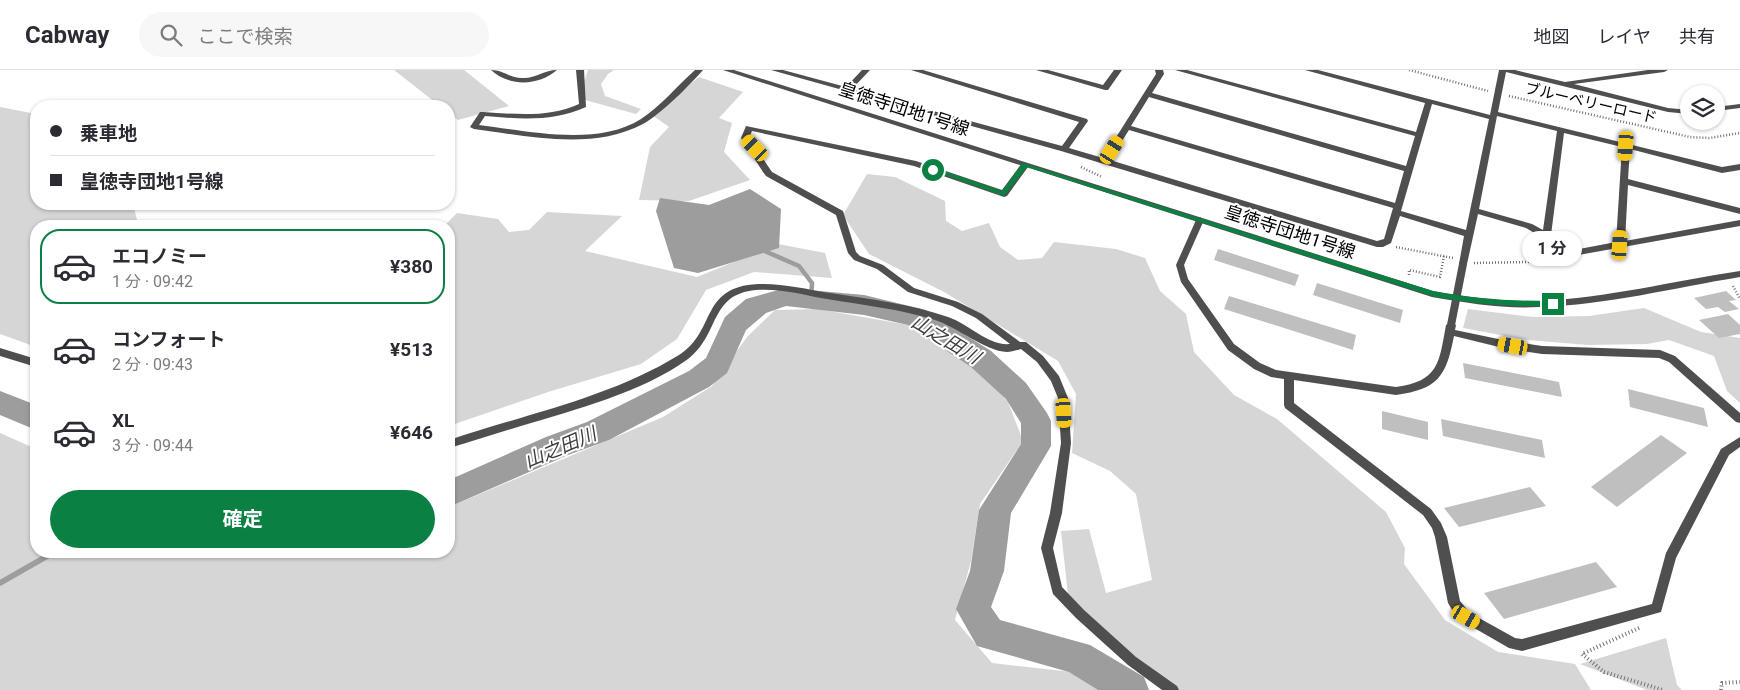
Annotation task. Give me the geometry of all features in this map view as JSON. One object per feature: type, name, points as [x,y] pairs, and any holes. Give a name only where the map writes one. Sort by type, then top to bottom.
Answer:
[{"type":"street","points":[[495,70],[505,77],[518,81],[538,79],[553,70]]},
{"type":"street","points":[[580,70],[583,105],[568,114],[535,116],[483,114],[474,127],[549,135],[591,136],[612,132],[640,123],[699,70]]},
{"type":"street","name":"皇徳寺団地1号線","points":[[727,70],[1406,286],[1467,300],[1512,304],[1553,304],[1740,274]]},
{"type":"street","points":[[775,70],[1064,149],[1377,244],[1383,244],[1388,241],[1429,101]]},
{"type":"street","points":[[846,90],[866,70]]},
{"type":"street","points":[[915,70],[1084,121],[1064,149]]},
{"type":"street","points":[[1040,70],[1105,88],[1118,70]]},
{"type":"street","points":[[1105,161],[1160,74],[1159,70]]},
{"type":"street","points":[[1179,70],[1208,74],[1419,135]]},
{"type":"street","points":[[1309,70],[1429,101],[1561,130],[1722,170],[1740,167]]},
{"type":"street","points":[[1200,220],[1180,265],[1184,280],[1232,347],[1257,366],[1289,377],[1396,391],[1418,388],[1434,379],[1442,370],[1504,70],[1668,110],[1680,111]]},
{"type":"street","points":[[1562,84],[1664,70]]},
{"type":"street","points":[[1147,94],[1409,170]]},
{"type":"street","points":[[1725,108],[1740,106]]},
{"type":"street","points":[[1127,127],[1469,234]]},
{"type":"street","points":[[1019,346],[978,316],[954,304],[911,290],[880,267],[857,258],[852,253],[840,213],[769,174],[763,168],[755,148],[745,138],[749,128],[916,164],[1004,194],[1025,165]]},
{"type":"street","points":[[1546,237],[1561,130]]},
{"type":"street","points":[[1620,245],[1626,146]]},
{"type":"street","points":[[1624,181],[1740,211]]},
{"type":"street","points":[[1474,210],[1529,226],[1573,253],[1740,223]]},
{"type":"street","points":[[455,442],[527,418],[607,395],[644,380],[688,354],[700,340],[721,300],[727,294],[739,289],[757,287],[785,289],[905,308],[949,320],[1004,348],[1023,345],[1040,359],[1055,379],[1063,398],[1066,443],[1056,513],[1046,548],[1058,590],[1080,614],[1132,661],[1173,690]]},
{"type":"street","points":[[1450,329],[1503,344],[1542,350],[1660,354],[1672,359],[1740,419]]},
{"type":"street","points":[[0,352],[30,361]]},
{"type":"street","points":[[1289,377],[1289,405],[1426,512],[1437,526],[1454,603],[1458,610],[1466,617],[1513,644],[1522,645],[1657,608],[1670,557],[1725,452],[1740,441]]},
{"type":"path","name":"ブルーベリーロード","points":[[1409,70],[1498,93],[1690,137],[1709,138],[1740,133]]},
{"type":"path","points":[[1409,276],[1409,270],[1440,277],[1444,256]]},
{"type":"path","points":[[1733,286],[1740,299]]},
{"type":"path","points":[[1640,627],[1582,654],[1604,672],[1663,690]]},
{"type":"path","points":[[1721,690],[1722,683],[1740,682]]},
{"type":"shaded area","points":[[394,70],[464,70],[509,106],[458,120],[455,118],[455,100],[432,100]]},
{"type":"shaded area","points":[[588,70],[614,70],[608,74],[601,84],[605,96],[641,109],[636,114],[585,100],[583,86]]},
{"type":"shaded area","points":[[699,77],[743,92],[719,118],[732,123],[724,152],[750,180],[689,201],[639,200],[650,147],[669,127],[652,115]]},
{"type":"shaded area","points":[[0,107],[30,113],[30,210],[134,210],[137,220],[30,220],[30,345],[0,334]]},
{"type":"shaded area","points":[[867,174],[895,177],[945,201],[946,221],[962,231],[989,223],[1000,247],[1018,260],[1042,258],[1054,242],[1116,249],[1145,258],[1160,291],[1186,314],[1194,352],[1234,395],[1277,419],[1386,512],[1405,548],[1404,564],[1445,620],[1498,652],[1575,664],[1591,690],[1179,690],[1101,630],[1068,595],[1061,531],[1089,529],[1106,593],[1152,580],[1136,494],[1110,471],[1072,453],[1076,394],[1058,361],[944,292],[869,254],[843,215]]},
{"type":"shaded area","points":[[750,189],[781,209],[779,248],[698,273],[674,268],[656,211],[660,198],[709,205]]},
{"type":"shaded area","points":[[547,212],[622,216],[585,251],[697,277],[778,244],[825,253],[832,278],[754,272],[706,290],[677,339],[641,364],[548,392],[455,424],[455,220],[450,220],[457,213],[498,219],[509,232],[529,230]]},
{"type":"shaded area","points":[[1644,308],[1701,332],[1740,338],[1740,403],[1727,391],[1714,356],[1669,340],[1647,344],[1588,345],[1528,340],[1463,328],[1468,309],[1533,317],[1589,316]]},
{"type":"shaded area","points":[[818,309],[914,326],[975,364],[1008,402],[1023,441],[980,504],[971,561],[955,620],[992,663],[1072,672],[1098,690],[0,690],[0,433],[30,446],[30,558],[455,558],[455,504],[663,417],[712,386],[747,337],[775,310]]},
{"type":"shaded area","points":[[1666,638],[1677,685],[1682,690],[1647,690],[1580,664]]},
{"type":"building","points":[[1218,249],[1299,275],[1295,286],[1214,260]]},
{"type":"building","points":[[1317,283],[1403,310],[1400,323],[1313,295]]},
{"type":"building","points":[[1726,291],[1736,300],[1729,301],[1739,309],[1725,312],[1718,307],[1706,309],[1694,298]]},
{"type":"building","points":[[1229,296],[1356,335],[1353,350],[1224,309]]},
{"type":"building","points":[[1728,314],[1740,325],[1740,334],[1719,338],[1699,320]]},
{"type":"building","points":[[1463,363],[1559,382],[1562,397],[1465,378]]},
{"type":"building","points":[[1628,389],[1704,408],[1708,427],[1630,407]]},
{"type":"building","points":[[1382,411],[1428,422],[1428,440],[1382,429]]},
{"type":"building","points":[[1441,419],[1542,440],[1545,458],[1443,436]]},
{"type":"building","points":[[1661,435],[1687,453],[1617,507],[1591,487]]},
{"type":"building","points":[[1530,487],[1546,506],[1459,527],[1444,508]]},
{"type":"building","points":[[1596,562],[1617,587],[1504,619],[1484,593]]},
{"type":"waterway","points":[[760,249],[799,266],[812,283],[811,300]]},
{"type":"waterway","name":"山之田川","points":[[455,491],[557,446],[598,431],[699,379],[717,365],[735,324],[756,306],[786,297],[864,305],[916,317],[981,359],[1016,391],[1036,421],[1036,446],[995,510],[987,571],[973,609],[989,634],[1077,657],[1131,690]]},
{"type":"waterway","name":"山之田川","points":[[0,402],[30,415]]},
{"type":"waterway","points":[[0,583],[44,558]]},
{"type":"route","points":[[933,170],[1004,194],[1025,165],[1432,294],[1467,300],[1512,304],[1553,304]]}]
